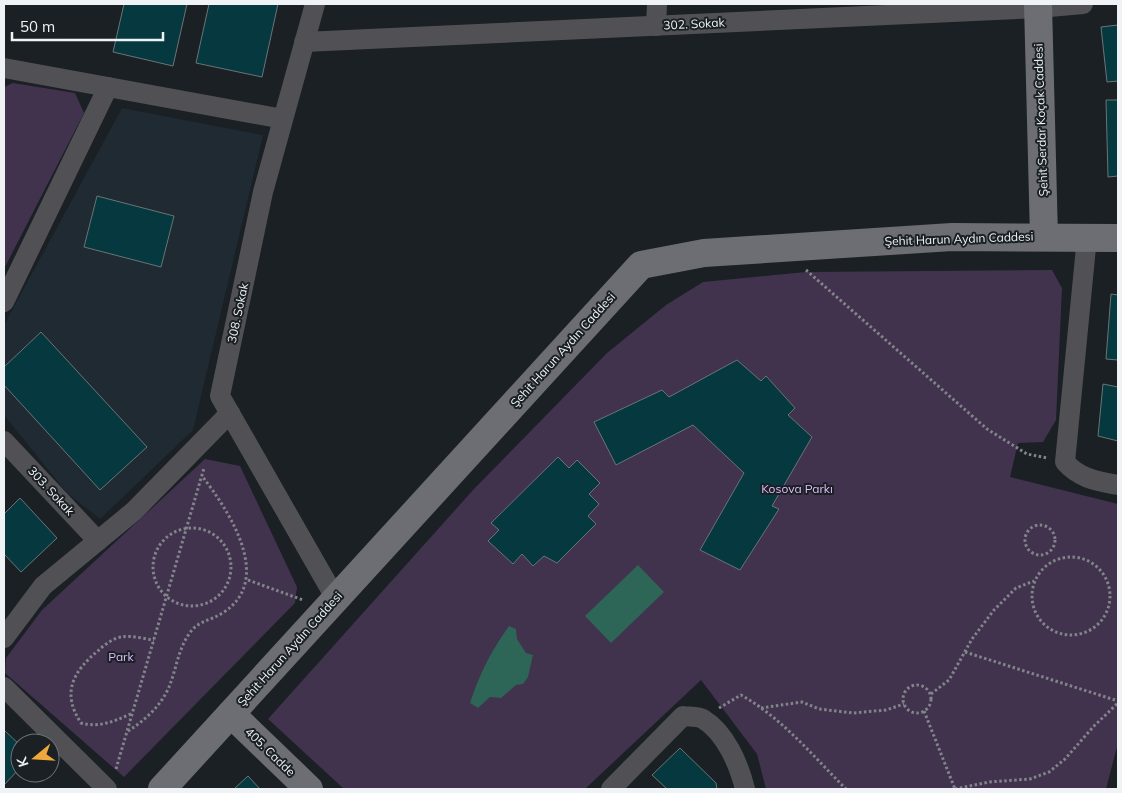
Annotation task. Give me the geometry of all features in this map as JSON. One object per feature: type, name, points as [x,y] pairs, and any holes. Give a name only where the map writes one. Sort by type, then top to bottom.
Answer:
[{"type":"main road","name":"Şehit Serdar Koçak Caddesi","points":[[1038,6],[1044,237]]},
{"type":"main road","name":"Şehit Harun Aydın Caddesi","points":[[162,789],[641,265],[704,253],[952,237],[1118,238]]},
{"type":"main road","name":"405. Cadde","points":[[231,714],[309,789]]},
{"type":"street","name":"308. Sokak","points":[[315,4],[263,192],[220,396],[332,604]]},
{"type":"street","points":[[656,26],[657,4]]},
{"type":"street","name":"302. Sokak","points":[[304,42],[1083,4]]},
{"type":"street","points":[[4,68],[283,120]]},
{"type":"street","points":[[4,302],[108,87]]},
{"type":"street","points":[[1087,237],[1065,462],[1073,471],[1085,479],[1118,485]]},
{"type":"street","points":[[4,638],[43,586],[134,511],[230,413]]},
{"type":"street","name":"303. Sokak","points":[[4,441],[98,540]]},
{"type":"street","points":[[4,687],[111,781]]},
{"type":"street","points":[[611,789],[693,717],[716,731],[738,765],[745,789]]},
{"type":"path","points":[[782,248],[987,429],[1027,454],[1065,462]]},
{"type":"path","points":[[111,781],[207,459]]},
{"type":"path","points":[[127,732],[146,717],[168,689],[188,635],[198,623],[224,612],[240,597],[248,580],[246,559],[235,529],[214,491],[202,476]]},
{"type":"path","points":[[1047,554],[1054,547],[1055,536],[1050,528],[1036,526],[1026,535],[1026,544],[1032,552],[1047,554],[1052,561]]},
{"type":"path","points":[[186,529],[202,529],[214,534],[223,543],[230,555],[229,580],[218,595],[202,604],[190,605],[178,602],[167,595],[159,586],[154,574],[154,562],[158,549],[165,539],[176,531],[186,529]]},
{"type":"path","points":[[1064,557],[1077,557],[1090,561],[1100,569],[1107,580],[1110,594],[1109,607],[1095,627],[1084,633],[1071,635],[1053,630],[1039,619],[1033,607],[1034,581],[1041,569],[1052,561],[1064,557]]},
{"type":"path","points":[[248,580],[332,604]]},
{"type":"path","points":[[931,694],[948,680],[994,610],[1016,588],[1034,581]]},
{"type":"path","points":[[132,714],[110,723],[93,726],[81,723],[73,711],[70,696],[73,680],[83,663],[103,646],[122,636],[154,640]]},
{"type":"path","points":[[924,711],[955,789],[989,782],[1030,778],[1050,772],[1065,759],[1118,702],[965,652]]},
{"type":"path","points":[[912,685],[921,685],[931,694],[931,704],[920,713],[910,712],[904,704],[903,695],[912,685]]},
{"type":"path","points":[[693,717],[741,695],[777,720],[846,789]]},
{"type":"path","points":[[761,708],[802,702],[819,709],[853,713],[886,710],[904,704]]},
{"type":"shaded area","points":[[122,108],[263,135],[193,430],[100,519],[66,492],[4,415],[4,325]]},
{"type":"shaded area","points":[[638,565],[664,592],[611,643],[585,616]]},
{"type":"shaded area","points":[[509,626],[516,629],[517,639],[526,653],[533,655],[528,677],[523,684],[516,685],[501,698],[490,697],[478,708],[470,703],[474,692],[486,663]]},
{"type":"green space","points":[[13,83],[75,93],[84,113],[4,269],[4,87]]},
{"type":"green space","name":"Kosova Parkı","points":[[1052,270],[1062,288],[1056,420],[1043,442],[1018,443],[1010,477],[1118,504],[1118,743],[1106,789],[766,789],[757,754],[701,680],[585,789],[344,789],[268,719],[473,490],[607,353],[666,305],[703,282],[806,272]]},
{"type":"green space","name":"Park","points":[[205,459],[240,466],[297,587],[295,603],[124,777],[5,673],[6,658],[42,610]]},
{"type":"building","points":[[124,4],[187,4],[173,66],[113,52]]},
{"type":"building","points":[[209,4],[278,4],[262,77],[196,63]]},
{"type":"building","points":[[1118,25],[1118,81],[1107,82],[1101,27]]},
{"type":"building","points":[[1106,100],[1118,100],[1118,176],[1108,177]]},
{"type":"building","points":[[97,196],[174,216],[161,267],[84,247]]},
{"type":"building","points":[[1111,294],[1118,295],[1118,360],[1106,359]]},
{"type":"building","points":[[41,332],[147,447],[100,490],[4,385],[4,367]]},
{"type":"building","points":[[737,360],[761,381],[766,376],[795,408],[788,415],[812,437],[772,506],[779,509],[740,570],[700,550],[744,473],[693,425],[616,465],[594,422],[662,390],[669,397]]},
{"type":"building","points":[[1103,384],[1118,387],[1118,441],[1098,436]]},
{"type":"building","points":[[558,457],[569,468],[577,460],[600,483],[589,494],[599,504],[588,516],[596,524],[557,563],[544,556],[533,566],[522,554],[513,564],[488,541],[499,530],[491,523]]},
{"type":"building","points":[[20,498],[57,538],[21,572],[4,554],[4,514]]},
{"type":"building","points":[[4,730],[10,736],[10,779],[4,785]]},
{"type":"building","points":[[680,748],[716,783],[717,789],[667,789],[652,775]]},
{"type":"building","points":[[248,776],[260,789],[234,789]]}]
